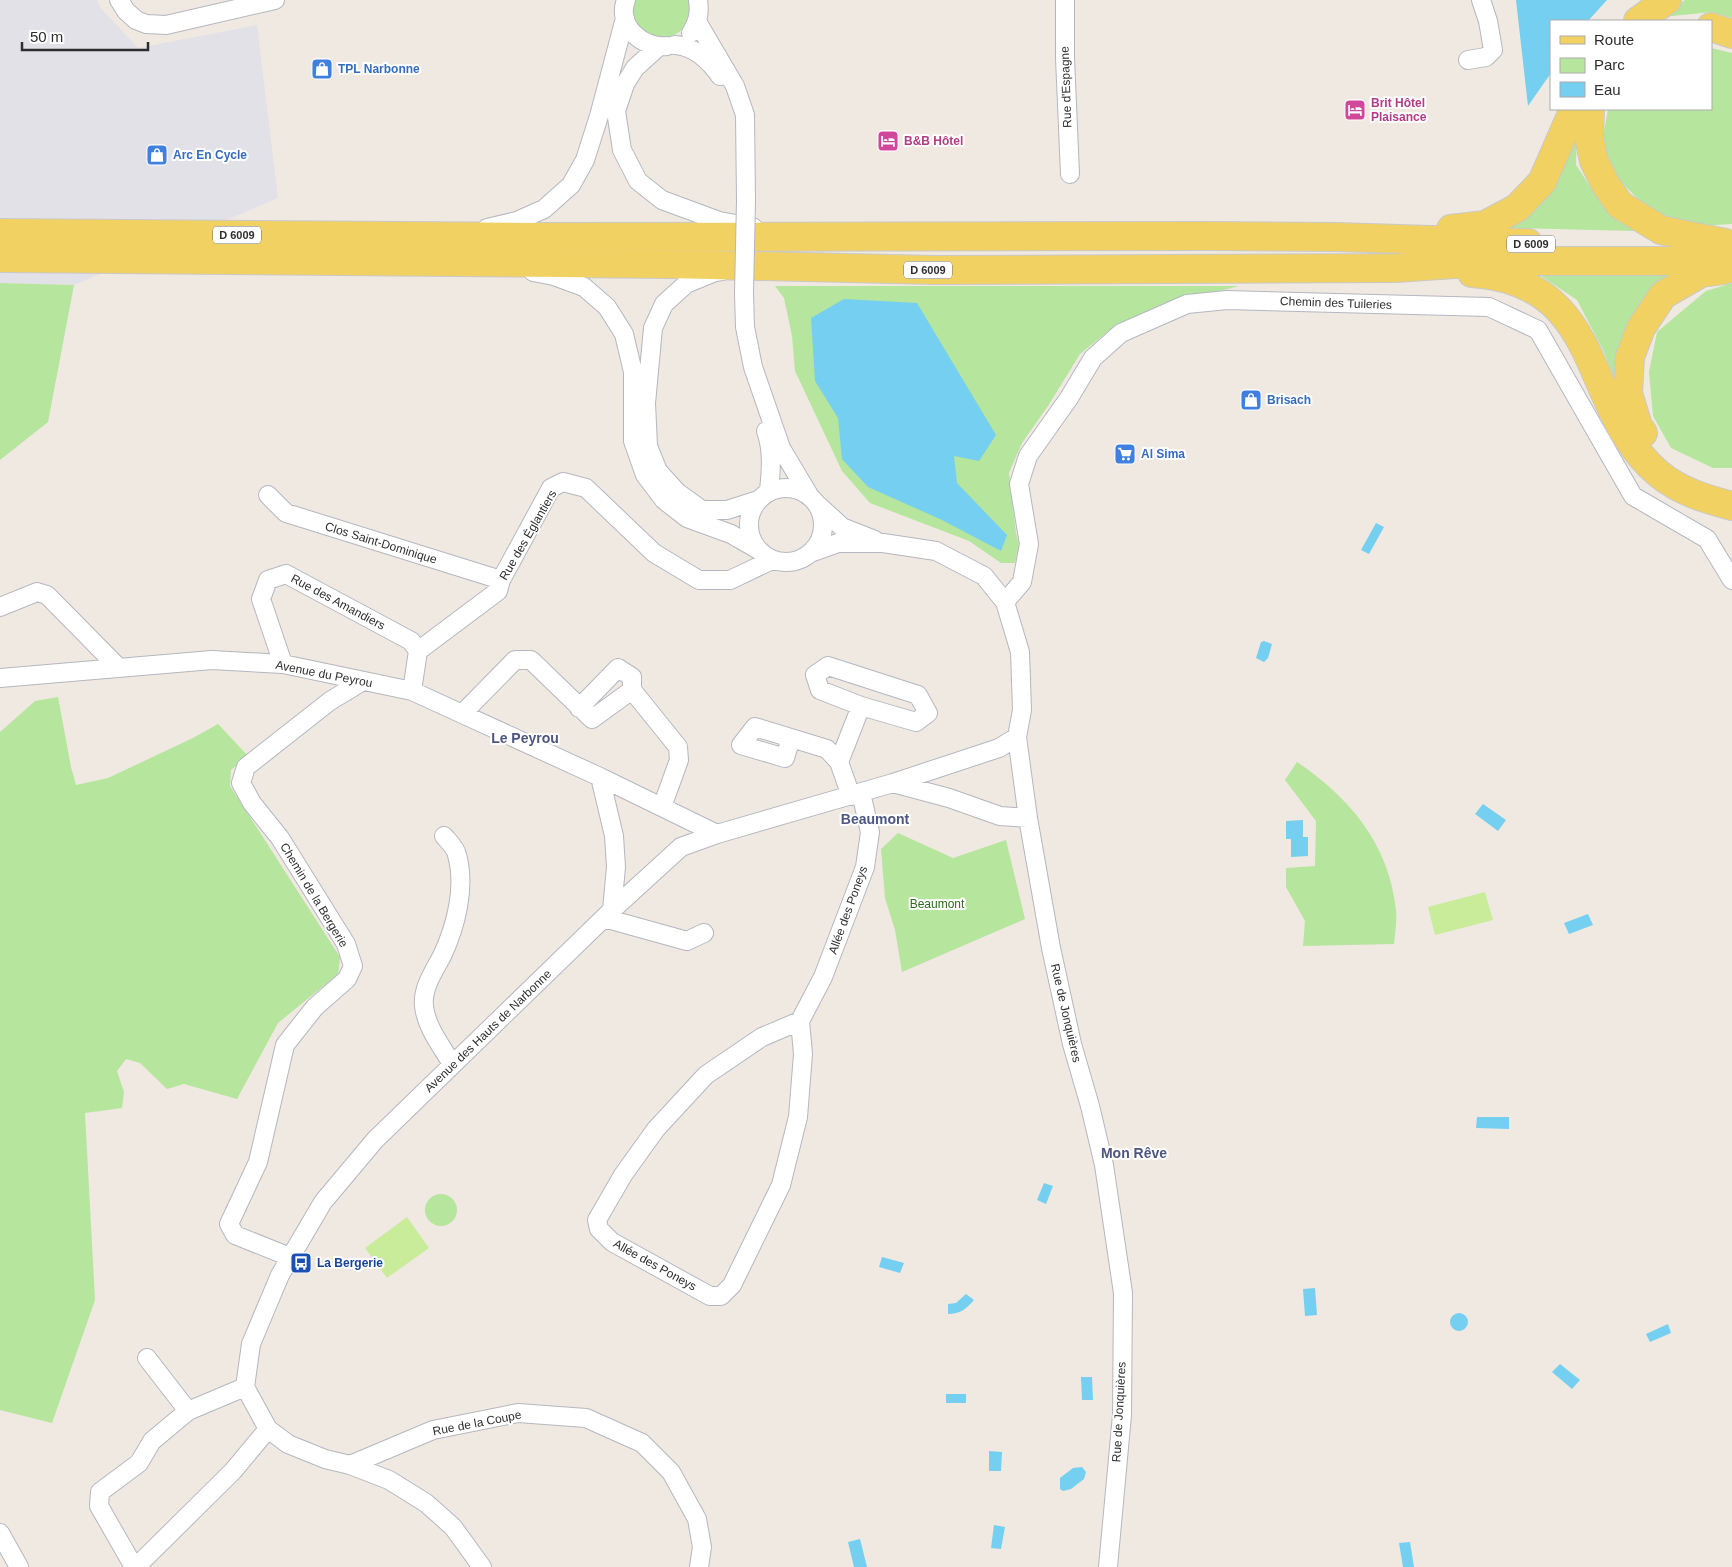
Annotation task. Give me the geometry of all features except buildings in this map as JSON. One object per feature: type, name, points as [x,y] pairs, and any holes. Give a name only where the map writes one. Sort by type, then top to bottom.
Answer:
[{"type":"main road","points":[[1639,20],[1667,0]]},
{"type":"main road","points":[[1712,27],[1732,34]]},
{"type":"main road","points":[[1336,237],[1412,233],[1485,225],[1518,208],[1542,182],[1574,110]]},
{"type":"main road","points":[[1590,110],[1589,137],[1594,161],[1606,185],[1620,205],[1661,230],[1730,254]]},
{"type":"main road","name":"D 6009","points":[[0,233],[446,236],[1336,237],[1620,246],[1730,254]]},
{"type":"main road","points":[[1730,254],[1663,295],[1641,328],[1630,357],[1628,393],[1638,426],[1659,455],[1687,476],[1716,486],[1732,487]]},
{"type":"main road","name":"D 6009","points":[[0,258],[484,262],[935,270],[1396,268],[1498,261],[1730,254]]},
{"type":"main road","points":[[1396,268],[1478,274],[1506,279],[1542,294],[1556,305],[1573,328],[1585,348],[1615,414],[1628,438],[1641,456],[1658,473],[1675,485],[1698,497],[1732,506]]},
{"type":"street","points":[[118,0],[126,12],[136,20],[146,24],[166,25],[275,0]]},
{"type":"street","points":[[698,0],[700,12],[698,23],[690,35],[667,46],[635,68],[625,84],[616,111],[622,150],[638,181],[662,200],[719,222],[813,236]]},
{"type":"street","name":"Rue d'Espagne","points":[[1065,0],[1065,58],[1070,174]]},
{"type":"street","points":[[1468,60],[1486,57],[1494,50],[1481,0]]},
{"type":"street","points":[[624,5],[631,31],[640,40],[667,46],[685,46],[712,64],[729,90],[735,120],[741,201]]},
{"type":"street","points":[[446,236],[517,221],[544,208],[570,185],[585,160],[599,116],[624,5]]},
{"type":"street","points":[[698,23],[736,86],[745,115],[738,347],[770,442],[771,466],[763,495],[752,508],[749,519],[749,529],[757,549]]},
{"type":"street","points":[[484,262],[554,276],[584,287],[607,307],[624,334],[633,372],[633,441],[645,475],[664,500],[687,518],[731,534],[772,560],[792,562],[810,554],[817,546],[824,526],[823,516],[781,448],[753,367],[739,294]]},
{"type":"street","points":[[768,266],[715,272],[686,284],[664,304],[653,328],[646,403],[648,446],[658,471],[677,492],[702,510],[728,510],[779,488],[789,487],[799,490],[814,500]]},
{"type":"street","name":"Chemin des Tuileries","points":[[1006,602],[1022,582],[1030,544],[1019,484],[1028,456],[1069,398],[1093,358],[1121,332],[1187,304],[1227,300],[1489,307],[1538,330],[1633,496],[1707,539],[1732,580]]},
{"type":"street","name":"Rue des Églantiers","points":[[418,650],[498,591],[501,580],[551,488],[563,482],[586,488],[654,553],[699,580],[730,580],[772,560]]},
{"type":"street","name":"Clos Saint-Dominique","points":[[268,495],[286,513],[501,580]]},
{"type":"street","name":"Rue de Jonquières","points":[[814,500],[842,527],[883,542],[936,551],[984,576],[1006,602],[1020,652],[1022,710],[1017,737],[1028,818],[1072,1044],[1090,1106],[1104,1165],[1123,1293],[1122,1415],[1108,1567]]},
{"type":"street","name":"Rue de Jonquières","points":[[810,554],[838,543],[883,542]]},
{"type":"street","name":"Rue des Amandiers","points":[[283,664],[261,599],[268,580],[286,574],[411,641],[418,650]]},
{"type":"street","points":[[0,607],[37,592],[47,595],[118,667]]},
{"type":"street","points":[[412,691],[418,650]]},
{"type":"street","name":"Avenue du Peyrou","points":[[0,678],[212,660],[283,664],[412,691],[600,777],[717,834]]},
{"type":"street","points":[[462,714],[515,660],[531,660],[592,719],[632,690]]},
{"type":"street","points":[[828,666],[918,695],[928,713],[916,722],[861,706],[820,690],[814,676],[828,666]]},
{"type":"street","points":[[580,708],[618,668],[632,677],[632,690],[678,747],[679,760],[662,807]]},
{"type":"street","name":"Chemin de la Bergerie","points":[[290,1257],[235,1235],[229,1224],[258,1162],[285,1045],[315,1007],[347,979],[353,966],[346,944],[280,838],[252,803],[241,783],[246,767],[330,701],[363,681]]},
{"type":"street","points":[[791,738],[827,749],[839,762],[861,706]]},
{"type":"street","name":"Avenue des Hauts de Narbonne","points":[[245,1387],[251,1344],[290,1257],[328,1196],[375,1140],[608,914],[681,847],[717,834],[893,783],[999,748],[1017,737]]},
{"type":"street","name":"Allée des Poneys","points":[[800,1021],[762,1036],[706,1075],[656,1129],[623,1175],[597,1220],[599,1229],[612,1242],[710,1296],[721,1296],[732,1285],[781,1185],[798,1117],[803,1054],[800,1021],[823,977],[865,867],[870,832],[856,794],[839,762]]},
{"type":"street","points":[[600,777],[614,836],[616,867],[608,914],[687,941],[704,933]]},
{"type":"street","points":[[893,783],[949,798],[1000,816],[1028,818]]},
{"type":"street","points":[[444,836],[457,853],[460,883],[457,911],[449,941],[426,988],[424,1005],[430,1026],[452,1064]]},
{"type":"street","points":[[147,1358],[188,1411]]},
{"type":"street","points":[[268,1429],[233,1471],[135,1567],[99,1506],[100,1492],[139,1463],[152,1441],[188,1411],[245,1387],[268,1429],[288,1444],[325,1459],[350,1465],[389,1480],[426,1503],[453,1527],[482,1567]]},
{"type":"street","name":"Rue de la Coupe","points":[[350,1465],[434,1430],[518,1413],[586,1418],[642,1443],[671,1472],[697,1519],[702,1547],[699,1567]]},
{"type":"street","points":[[0,1533],[19,1567]]},
{"type":"shaded area","points":[[0,0],[97,0],[100,7],[138,48],[257,25],[278,198],[74,285],[0,283]]},
{"type":"green space","points":[[635,0],[689,0],[690,12],[687,23],[679,32],[670,37],[659,38],[650,35],[641,30],[636,22],[633,12]]},
{"type":"green space","points":[[1685,0],[1732,0],[1732,18],[1712,12],[1662,17]]},
{"type":"green space","points":[[1712,48],[1732,53],[1732,224],[1698,226],[1654,215],[1620,181],[1602,143],[1608,110],[1712,110]]},
{"type":"green space","points":[[1577,127],[1576,165],[1601,203],[1634,231],[1509,228],[1540,200]]},
{"type":"green space","points":[[1683,270],[1665,286],[1623,399],[1603,350],[1577,300],[1538,274]]},
{"type":"green space","points":[[0,283],[74,285],[48,422],[0,460]]},
{"type":"green space","points":[[1732,283],[1732,468],[1713,468],[1671,448],[1653,416],[1649,372],[1657,332],[1706,291]]},
{"type":"green space","points":[[775,286],[1239,286],[1192,298],[1117,324],[1080,354],[1048,406],[1022,443],[1009,473],[1019,545],[1015,563],[1001,563],[969,541],[870,503],[842,471],[795,371],[792,336],[784,298]]},
{"type":"green space","points":[[58,697],[76,785],[108,778],[193,738],[218,724],[248,756],[231,770],[230,786],[340,957],[338,974],[278,1023],[237,1099],[184,1084],[167,1089],[140,1063],[126,1059],[117,1071],[124,1092],[122,1108],[85,1113],[95,1300],[52,1423],[0,1410],[0,732],[35,701]]},
{"type":"green space","points":[[1297,762],[1334,791],[1350,807],[1376,844],[1392,886],[1396,910],[1394,944],[1303,946],[1305,921],[1286,887],[1286,868],[1315,866],[1316,821],[1285,780]]},
{"type":"green space","name":"Beaumont","points":[[898,833],[953,858],[1006,840],[1025,919],[902,972],[895,930],[885,898],[881,849]]},
{"type":"green space","points":[[1485,892],[1493,920],[1435,935],[1428,907]]},
{"type":"green space","points":[[441,1194],[447,1195],[452,1199],[456,1204],[456,1216],[452,1221],[447,1225],[441,1226],[435,1225],[430,1221],[426,1216],[425,1210],[426,1204],[430,1199],[435,1195]]},
{"type":"green space","points":[[407,1217],[429,1248],[387,1278],[365,1248]]},
{"type":"water","points":[[1516,0],[1607,0],[1589,20],[1550,20],[1550,74],[1528,106]]},
{"type":"water","points":[[844,299],[917,303],[996,435],[979,461],[954,456],[957,483],[1007,535],[1001,551],[942,520],[868,487],[842,459],[838,418],[815,381],[811,318]]},
{"type":"water","points":[[1376,523],[1384,527],[1369,554],[1361,550]]},
{"type":"water","points":[[1264,641],[1272,644],[1268,658],[1264,662],[1256,658],[1261,642]]},
{"type":"water","points":[[1483,804],[1506,820],[1498,831],[1475,814]]},
{"type":"water","points":[[1303,820],[1303,837],[1308,837],[1308,856],[1291,857],[1291,839],[1286,839],[1286,821]]},
{"type":"water","points":[[1588,914],[1593,925],[1569,934],[1564,923]]},
{"type":"water","points":[[1477,1117],[1509,1117],[1509,1129],[1476,1128]]},
{"type":"water","points":[[1044,1183],[1053,1186],[1046,1204],[1037,1200]]},
{"type":"water","points":[[882,1257],[904,1263],[900,1273],[879,1267]]},
{"type":"water","points":[[1315,1288],[1317,1315],[1305,1316],[1303,1289]]},
{"type":"water","points":[[966,1294],[974,1300],[962,1310],[948,1314],[948,1304],[956,1303]]},
{"type":"water","points":[[1455,1313],[1463,1313],[1468,1318],[1466,1329],[1455,1331],[1450,1326],[1450,1318]]},
{"type":"water","points":[[1668,1324],[1671,1333],[1650,1342],[1646,1334]]},
{"type":"water","points":[[1560,1364],[1580,1380],[1572,1389],[1552,1372]]},
{"type":"water","points":[[1081,1377],[1092,1377],[1093,1400],[1082,1400]]},
{"type":"water","points":[[946,1394],[966,1394],[966,1403],[946,1403]]},
{"type":"water","points":[[989,1451],[1002,1452],[1001,1471],[989,1471]]},
{"type":"water","points":[[1082,1467],[1086,1472],[1084,1479],[1071,1489],[1063,1491],[1060,1489],[1060,1478],[1073,1468]]},
{"type":"water","points":[[994,1525],[1005,1527],[1001,1549],[991,1548]]},
{"type":"water","points":[[860,1539],[867,1567],[854,1567],[848,1542]]},
{"type":"water","points":[[1410,1542],[1414,1567],[1403,1567],[1399,1543]]},
{"type":"place","name":"TPL Narbonne","points":[[322,69]]},
{"type":"place","name":"Brit Hôtel Plaisance","points":[[1355,110]]},
{"type":"place","name":"B&B Hôtel","points":[[888,141]]},
{"type":"place","name":"Arc En Cycle","points":[[157,155]]},
{"type":"place","name":"Brisach","points":[[1251,400]]},
{"type":"place","name":"Al Sima","points":[[1125,454]]},
{"type":"place","name":"La Bergerie","points":[[301,1263]]},
{"type":"district","name":"Le Peyrou","points":[[525,738]]},
{"type":"district","name":"Beaumont","points":[[875,819]]},
{"type":"district","name":"Mon Rêve","points":[[1134,1153]]}]
